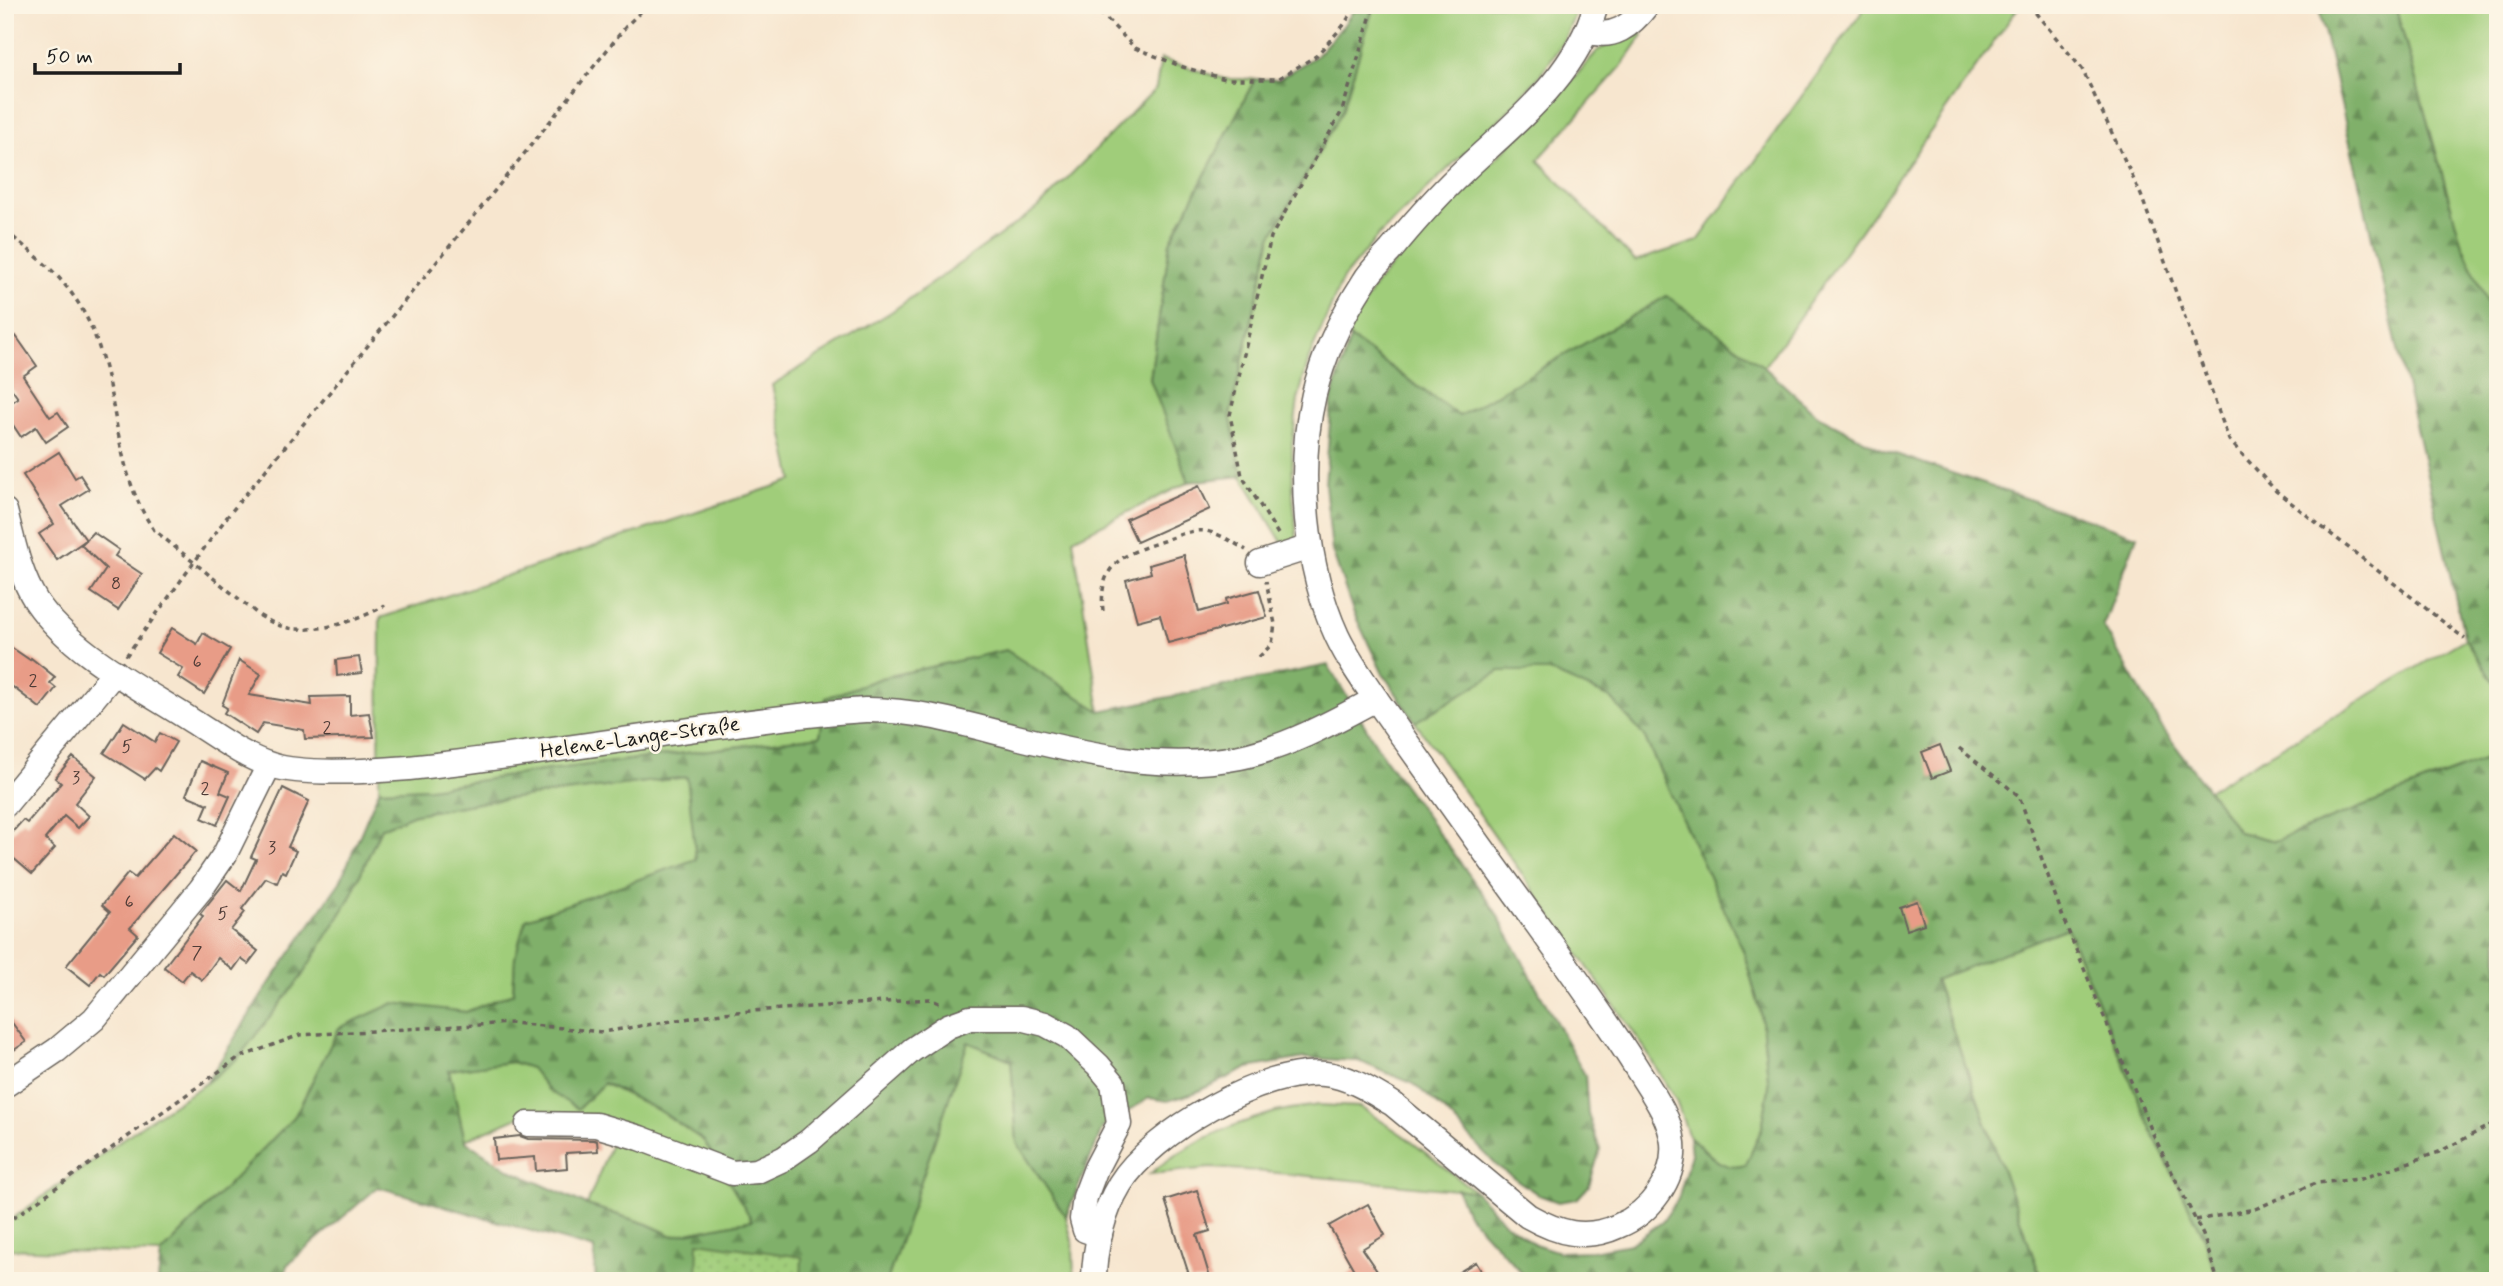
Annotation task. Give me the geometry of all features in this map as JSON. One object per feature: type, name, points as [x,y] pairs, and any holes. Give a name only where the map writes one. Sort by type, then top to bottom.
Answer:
[{"type":"street","points":[[1094,1281],[1100,1235],[1120,1184],[1135,1164],[1155,1146],[1233,1096],[1257,1085],[1295,1077],[1323,1074],[1348,1079],[1393,1104],[1512,1203],[1547,1227],[1577,1234],[1606,1232],[1644,1212],[1658,1195],[1672,1160],[1673,1144],[1669,1127],[1650,1088],[1576,978],[1352,664],[1337,636],[1318,582],[1300,551],[1304,461],[1312,397],[1337,327],[1365,280],[1450,184],[1534,106],[1559,79],[1587,30],[1596,5]]},
{"type":"street","points":[[1587,30],[1596,34],[1609,34],[1624,29],[1647,5]]},
{"type":"street","name":"Helene-Lange-Straße","points":[[5,511],[19,565],[37,601],[61,628],[115,672],[203,728],[270,765],[291,770],[374,771],[409,768],[760,721],[869,710],[904,712],[1106,757],[1180,764],[1242,757],[1269,749],[1302,736],[1376,699]]},
{"type":"street","points":[[1260,563],[1300,551]]},
{"type":"street","points":[[5,804],[115,672]]},
{"type":"street","points":[[5,1086],[57,1050],[94,1019],[207,880],[225,854],[270,765]]},
{"type":"street","points":[[528,1124],[596,1125],[640,1138],[732,1173],[757,1171],[783,1159],[809,1141],[912,1050],[948,1026],[970,1018],[1020,1018],[1045,1024],[1067,1036],[1112,1083],[1119,1124],[1096,1168],[1085,1197],[1082,1219],[1085,1230],[1100,1235]]},
{"type":"path","points":[[115,672],[226,517],[472,219],[627,25],[648,5]]},
{"type":"path","points":[[1093,5],[1135,48],[1195,71],[1225,79],[1278,79],[1316,56],[1343,26],[1357,5]]},
{"type":"path","points":[[1300,551],[1242,476],[1230,415],[1271,237],[1342,111],[1374,5]]},
{"type":"path","points":[[2029,5],[2082,69],[2141,194],[2229,440],[2276,491],[2465,639]]},
{"type":"path","points":[[5,230],[60,276],[85,313],[105,370],[115,426],[132,491],[143,514],[155,530],[260,616],[276,625],[296,629],[337,625],[368,615],[385,605]]},
{"type":"path","points":[[1103,611],[1106,576],[1124,555],[1177,536],[1203,530],[1245,549],[1260,563],[1268,586],[1275,624],[1272,644],[1259,657]]},
{"type":"path","points":[[1959,748],[2018,796],[2067,928],[2153,1134],[2203,1235],[2218,1281]]},
{"type":"path","points":[[5,1224],[238,1058],[300,1035],[512,1023],[603,1032],[722,1013],[930,999],[970,1018]]},
{"type":"path","points":[[2195,1220],[2255,1209],[2316,1183],[2361,1179],[2439,1152],[2498,1121]]},
{"type":"green space","points":[[1357,5],[1374,5],[1342,111],[1271,237],[1230,415],[1242,476],[1189,482],[1150,379],[1170,242],[1255,79],[1278,79],[1316,56],[1343,26]]},
{"type":"green space","points":[[1374,5],[1579,5],[1563,42],[1538,78],[1507,112],[1378,236],[1343,278],[1309,358],[1298,400],[1292,444],[1298,551],[1289,554],[1242,476],[1230,415],[1271,237],[1342,111]]},
{"type":"green space","points":[[1867,5],[2020,5],[1764,367],[1667,296],[1459,416],[1345,334],[1376,284],[1414,239],[1555,100],[1598,50],[1638,29],[1643,35],[1621,67],[1538,160],[1635,261],[1698,241]]},
{"type":"green space","points":[[2318,5],[2395,5],[2461,242],[2498,328],[2498,689],[2465,639]]},
{"type":"green space","points":[[2395,5],[2498,5],[2498,328],[2461,242]]},
{"type":"green space","points":[[1161,59],[1225,79],[1255,79],[1170,242],[1150,379],[1189,482],[1073,539],[1100,711],[1006,650],[881,678],[826,698],[820,736],[430,788],[379,790],[380,618],[793,480],[772,385],[891,312],[1038,208],[1156,88]]},
{"type":"green space","points":[[1667,296],[1764,367],[1818,416],[1881,449],[2137,536],[2103,626],[2161,726],[2239,832],[2275,841],[2498,754],[2498,1281],[2218,1281],[2203,1235],[2153,1134],[2067,928],[1935,980],[2042,1281],[1529,1281],[1466,1212],[1457,1189],[1476,1192],[1503,1221],[1535,1244],[1559,1252],[1592,1251],[1630,1244],[1662,1222],[1678,1199],[1691,1154],[1689,1137],[1715,1160],[1729,1166],[1746,1165],[1762,1128],[1769,1088],[1761,1013],[1743,950],[1644,736],[1611,698],[1549,671],[1500,671],[1415,722],[1382,672],[1353,611],[1332,551],[1325,484],[1332,398],[1350,338],[1459,416]]},
{"type":"green space","points":[[2465,639],[2498,689],[2498,754],[2275,841],[2239,832],[2208,790]]},
{"type":"green space","points":[[1006,650],[1100,711],[1328,665],[1385,759],[1494,909],[1585,1075],[1588,1113],[1600,1150],[1589,1186],[1577,1199],[1558,1202],[1539,1195],[1497,1166],[1446,1112],[1414,1084],[1358,1061],[1304,1058],[1248,1068],[1194,1093],[1168,1101],[1149,1098],[1103,1127],[1066,1217],[1017,1143],[1011,1060],[968,1042],[887,1281],[596,1281],[594,1249],[378,1187],[287,1265],[283,1281],[158,1281],[161,1254],[295,1116],[339,1028],[394,1003],[466,1012],[513,993],[515,957],[526,919],[696,859],[687,777],[490,801],[415,814],[381,828],[348,902],[302,976],[238,1058],[206,1083],[271,981],[340,882],[379,790],[430,788],[820,736],[826,698],[881,678]],"holes":[[[512,1062],[531,1068],[549,1091],[578,1109],[604,1083],[662,1112],[704,1141],[752,1220],[673,1236],[647,1224],[587,1205],[510,1170],[465,1141],[449,1070]]]},
{"type":"green space","points":[[1500,671],[1549,671],[1611,698],[1644,736],[1743,950],[1761,1013],[1769,1088],[1762,1128],[1746,1165],[1731,1169],[1689,1137],[1676,1101],[1643,1046],[1415,722]]},
{"type":"green space","points":[[688,777],[696,860],[526,919],[515,957],[513,993],[466,1012],[394,1004],[339,1028],[295,1116],[161,1254],[5,1249],[5,1224],[148,1121],[206,1083],[348,902],[381,828],[415,814],[490,801]]},
{"type":"green space","points":[[2067,928],[2153,1134],[2203,1235],[2218,1281],[2042,1281],[1935,979]]},
{"type":"green space","points":[[968,1042],[1011,1060],[1017,1143],[1066,1217],[1073,1245],[1074,1281],[887,1281]]},
{"type":"green space","points":[[512,1062],[531,1068],[549,1091],[603,1083],[662,1112],[704,1141],[718,1164],[525,1114],[465,1140],[449,1070]]},
{"type":"green space","points":[[1318,1105],[1360,1107],[1404,1136],[1476,1192],[1211,1168],[1150,1174],[1177,1154],[1222,1131],[1275,1112]]},
{"type":"green space","points":[[614,1136],[726,1176],[753,1220],[673,1236],[647,1224],[587,1205]]},
{"type":"green space","points":[[698,1242],[802,1257],[801,1281],[697,1281]]},
{"type":"building","points":[[16,336],[37,366],[23,376],[50,417],[58,412],[68,427],[46,442],[36,427],[21,437],[5,413],[5,407],[18,398],[5,380],[5,344]]},
{"type":"building","points":[[59,452],[75,478],[80,475],[89,489],[62,506],[86,540],[57,560],[39,534],[54,524],[23,475]]},
{"type":"building","points":[[1199,486],[1210,509],[1137,542],[1126,519]]},
{"type":"building","points":[[93,532],[119,550],[115,556],[142,574],[118,610],[91,592],[106,569],[81,545]]},
{"type":"building","points":[[1184,555],[1199,612],[1227,604],[1226,599],[1259,590],[1267,617],[1168,643],[1160,615],[1137,621],[1126,580],[1151,573],[1149,565]]},
{"type":"building","points":[[172,628],[197,644],[203,633],[230,649],[204,694],[178,677],[183,669],[157,653]]},
{"type":"building","points":[[5,643],[30,660],[31,658],[55,677],[50,683],[56,688],[40,708],[5,681]]},
{"type":"building","points":[[359,657],[362,673],[337,676],[336,660]]},
{"type":"building","points":[[239,660],[261,674],[249,695],[312,705],[311,697],[350,696],[350,715],[369,713],[374,737],[305,739],[304,730],[263,723],[256,734],[224,713],[227,708],[222,705]]},
{"type":"building","points":[[124,722],[155,742],[160,733],[176,742],[159,771],[155,768],[145,779],[104,753]]},
{"type":"building","points":[[1940,745],[1950,771],[1932,778],[1922,752]]},
{"type":"building","points":[[73,757],[96,776],[75,803],[89,816],[78,828],[64,816],[45,839],[55,848],[32,874],[5,851],[5,840],[23,820],[27,823],[61,783],[55,778]]},
{"type":"building","points":[[200,761],[228,773],[220,792],[230,796],[217,825],[202,818],[208,804],[186,795]]},
{"type":"building","points":[[283,788],[309,801],[288,847],[296,851],[286,873],[282,871],[277,883],[266,878],[242,909],[245,912],[231,930],[258,951],[248,964],[241,959],[233,970],[218,958],[202,980],[190,971],[182,981],[164,967],[227,880],[241,891],[256,859],[251,857]]},
{"type":"building","points":[[174,833],[196,851],[130,928],[138,935],[104,975],[100,972],[90,985],[66,966],[110,912],[102,905],[128,873],[135,878]]},
{"type":"building","points":[[1917,901],[1924,924],[1906,930],[1899,907]]},
{"type":"building","points":[[5,1013],[26,1042],[5,1056]]},
{"type":"building","points":[[520,1136],[528,1139],[594,1140],[597,1141],[598,1151],[566,1153],[567,1168],[536,1171],[535,1157],[496,1160],[494,1139]]},
{"type":"building","points":[[1197,1190],[1210,1231],[1197,1235],[1211,1281],[1191,1281],[1165,1200]]},
{"type":"building","points":[[1368,1204],[1385,1235],[1362,1249],[1379,1274],[1369,1281],[1338,1281],[1354,1270],[1329,1226]]},
{"type":"building","points":[[1476,1262],[1487,1281],[1444,1281]]}]
